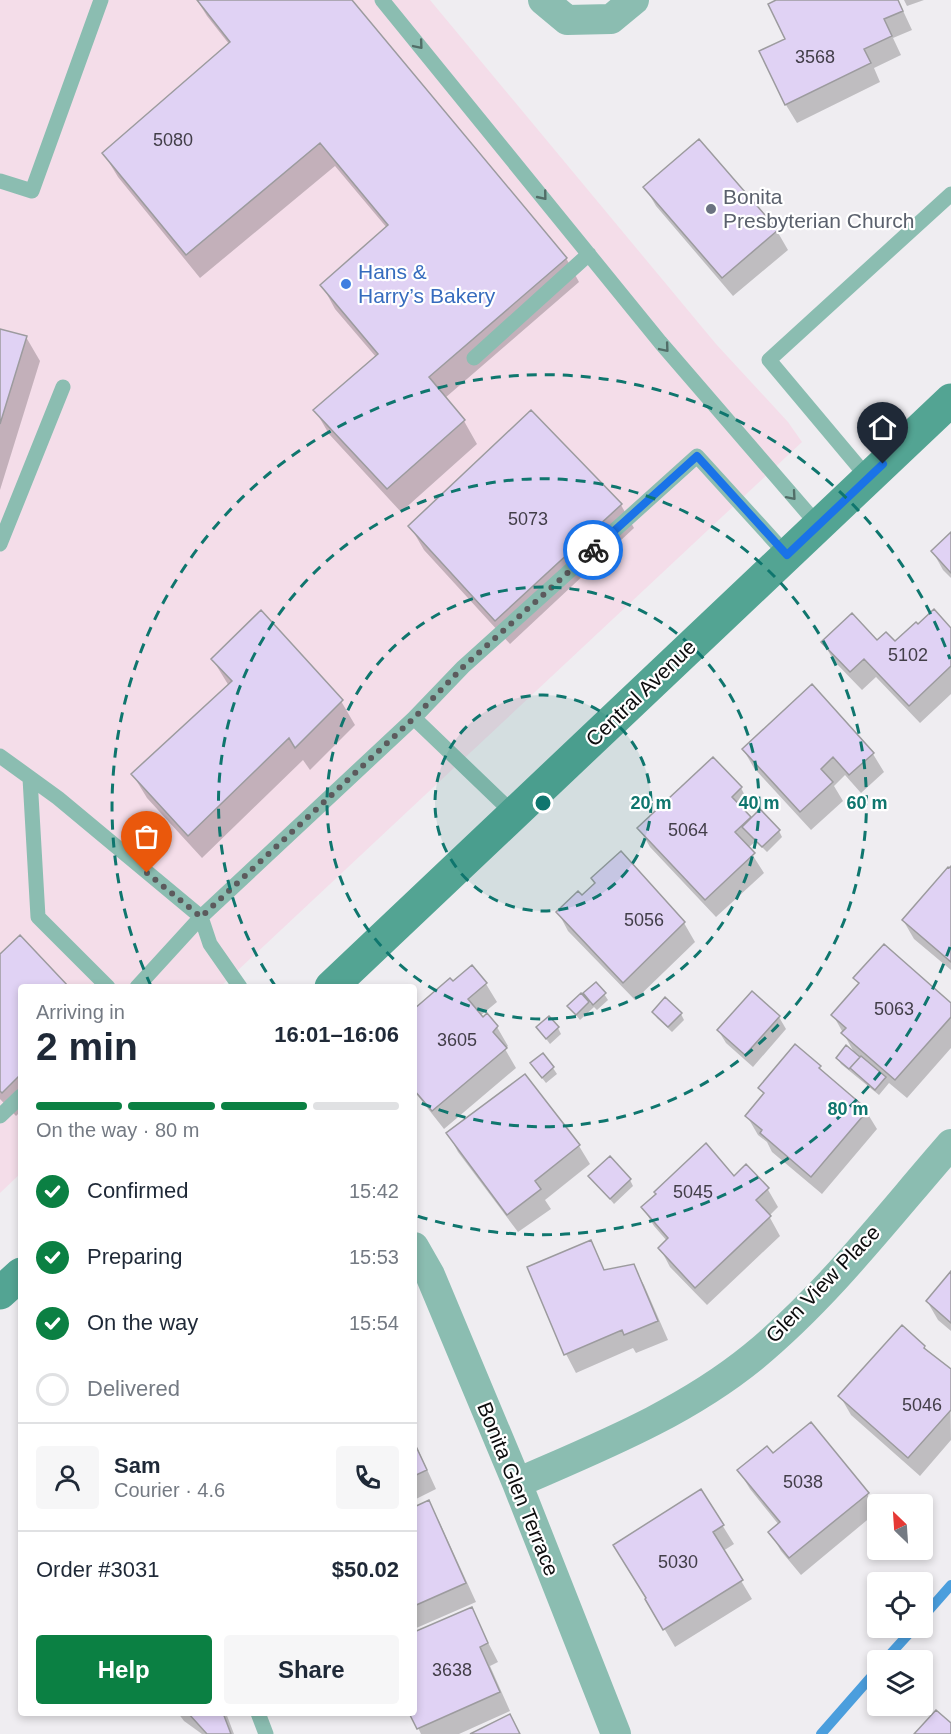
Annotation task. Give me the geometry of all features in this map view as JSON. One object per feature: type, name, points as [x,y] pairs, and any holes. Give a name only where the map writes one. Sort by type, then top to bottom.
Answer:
[{"type":"main road","name":"Central Avenue","points":[[334,984],[951,400]]},
{"type":"main road","points":[[0,1293],[18,1277]]},
{"type":"street","points":[[543,0],[567,20],[611,19],[634,0]]},
{"type":"street","name":"Glen View Place","points":[[517,1483],[639,1430],[691,1399],[752,1357],[821,1293],[951,1144]]},
{"type":"street","name":"Bonita Glen Terrace","points":[[417,1251],[430,1275],[517,1483],[616,1734]]},
{"type":"lane","points":[[0,181],[32,191],[100,0]]},
{"type":"lane","points":[[382,0],[675,359],[818,525]]},
{"type":"lane","points":[[868,478],[769,360],[951,194]]},
{"type":"lane","points":[[474,358],[589,254]]},
{"type":"lane","points":[[0,544],[63,387]]},
{"type":"lane","points":[[140,984],[201,917],[414,718],[463,667],[697,456],[787,555]]},
{"type":"lane","points":[[414,718],[513,814]]},
{"type":"lane","points":[[0,756],[58,798],[201,917],[210,944],[238,984]]},
{"type":"lane","points":[[30,778],[38,917],[105,984]]},
{"type":"lane","points":[[0,1116],[18,1099]]},
{"type":"lane","points":[[259,1716],[266,1734]]},
{"type":"shaded area","points":[[0,0],[430,0],[716,344],[788,422],[802,442],[223,984],[18,984],[18,1176],[0,1193]]},
{"type":"building","points":[[197,0],[352,0],[567,258],[429,377],[465,420],[387,489],[313,410],[378,354],[320,285],[388,225],[320,143],[186,255],[102,153],[230,42]]},
{"type":"building","points":[[776,0],[898,0],[903,11],[884,19],[892,36],[864,49],[871,63],[785,105],[759,51],[785,39],[768,4]]},
{"type":"building","name":"Bonita Presbyterian Church","points":[[699,139],[778,230],[722,278],[643,187]]},
{"type":"building","points":[[0,329],[27,336],[0,424]]},
{"type":"building","points":[[531,410],[622,504],[495,621],[408,526]]},
{"type":"building","points":[[951,532],[951,573],[931,551]]},
{"type":"building","points":[[934,609],[951,628],[951,666],[909,706],[864,659],[850,672],[821,642],[852,613],[877,640],[886,632],[895,641]]},
{"type":"building","points":[[261,610],[343,700],[295,748],[289,738],[188,836],[131,774],[232,681],[211,659]]},
{"type":"building","points":[[812,684],[874,753],[849,775],[833,757],[821,769],[833,782],[800,812],[742,749]]},
{"type":"building","points":[[713,757],[742,787],[732,797],[751,817],[735,832],[755,853],[705,900],[637,828]]},
{"type":"building","points":[[760,809],[780,830],[762,847],[742,827]]},
{"type":"building","points":[[621,851],[685,922],[623,983],[556,912],[578,891],[582,895],[595,883],[591,878]]},
{"type":"building","points":[[951,866],[951,962],[902,920]]},
{"type":"building","points":[[20,935],[66,984],[18,984],[18,1077],[2,1093],[0,1091],[0,954]]},
{"type":"building","points":[[884,944],[951,1003],[951,1017],[895,1080],[841,1033],[846,1028],[831,1015],[859,983],[853,978]]},
{"type":"building","points":[[472,965],[487,983],[468,999],[483,1017],[487,1013],[498,1026],[493,1032],[507,1048],[432,1111],[417,1094],[417,1006],[450,978],[453,981]]},
{"type":"building","points":[[596,982],[606,993],[593,1005],[583,993]]},
{"type":"building","points":[[752,991],[780,1016],[745,1055],[717,1030]]},
{"type":"building","points":[[581,993],[589,1002],[576,1015],[567,1006]]},
{"type":"building","points":[[665,997],[682,1013],[668,1027],[652,1012]]},
{"type":"building","points":[[549,1016],[559,1027],[546,1039],[536,1027]]},
{"type":"building","points":[[795,1044],[868,1110],[811,1177],[760,1133],[762,1130],[745,1116],[764,1093],[758,1088]]},
{"type":"building","points":[[846,1045],[860,1057],[849,1069],[836,1058]]},
{"type":"building","points":[[543,1053],[554,1067],[542,1078],[530,1063]]},
{"type":"building","points":[[861,1056],[886,1077],[875,1090],[850,1068]]},
{"type":"building","points":[[525,1074],[580,1145],[535,1181],[541,1189],[507,1215],[446,1133]]},
{"type":"building","points":[[706,1143],[734,1176],[746,1164],[769,1188],[756,1200],[771,1216],[695,1288],[658,1248],[668,1238],[641,1207]]},
{"type":"building","points":[[610,1156],[631,1179],[610,1199],[588,1176]]},
{"type":"building","points":[[591,1240],[604,1270],[634,1264],[658,1321],[624,1335],[622,1330],[564,1355],[527,1267]]},
{"type":"building","points":[[951,1271],[951,1323],[926,1301]]},
{"type":"building","points":[[902,1325],[925,1346],[924,1348],[951,1369],[951,1410],[908,1458],[838,1396]]},
{"type":"building","points":[[811,1422],[869,1493],[789,1558],[768,1532],[780,1522],[737,1470],[767,1446],[773,1453]]},
{"type":"building","points":[[417,1448],[427,1470],[417,1475]]},
{"type":"building","points":[[701,1489],[724,1525],[713,1532],[743,1580],[663,1630],[613,1545]]},
{"type":"building","points":[[429,1500],[466,1583],[417,1605],[417,1506]]},
{"type":"building","points":[[472,1607],[488,1643],[480,1647],[500,1692],[417,1729],[410,1716],[417,1716],[417,1631]]},
{"type":"building","points":[[936,1710],[951,1723],[951,1734],[914,1734],[933,1716]]},
{"type":"building","points":[[510,1714],[520,1734],[470,1734]]},
{"type":"building","points":[[191,1716],[224,1716],[231,1734],[207,1734]]},
{"type":"waterway","points":[[933,1605],[951,1585]]},
{"type":"waterway","points":[[894,1650],[905,1638]]},
{"type":"waterway","points":[[821,1734],[867,1682]]},
{"type":"way so far","points":[[147,873],[201,917],[414,718],[463,667],[593,550]]},
{"type":"place","name":"Bonita Presbyterian Church","points":[[711,209]]},
{"type":"place","name":"Hans & Harry’s Bakery","points":[[346,284]]},
{"type":"route","points":[[593,550],[697,456],[787,555],[883,464]]}]
